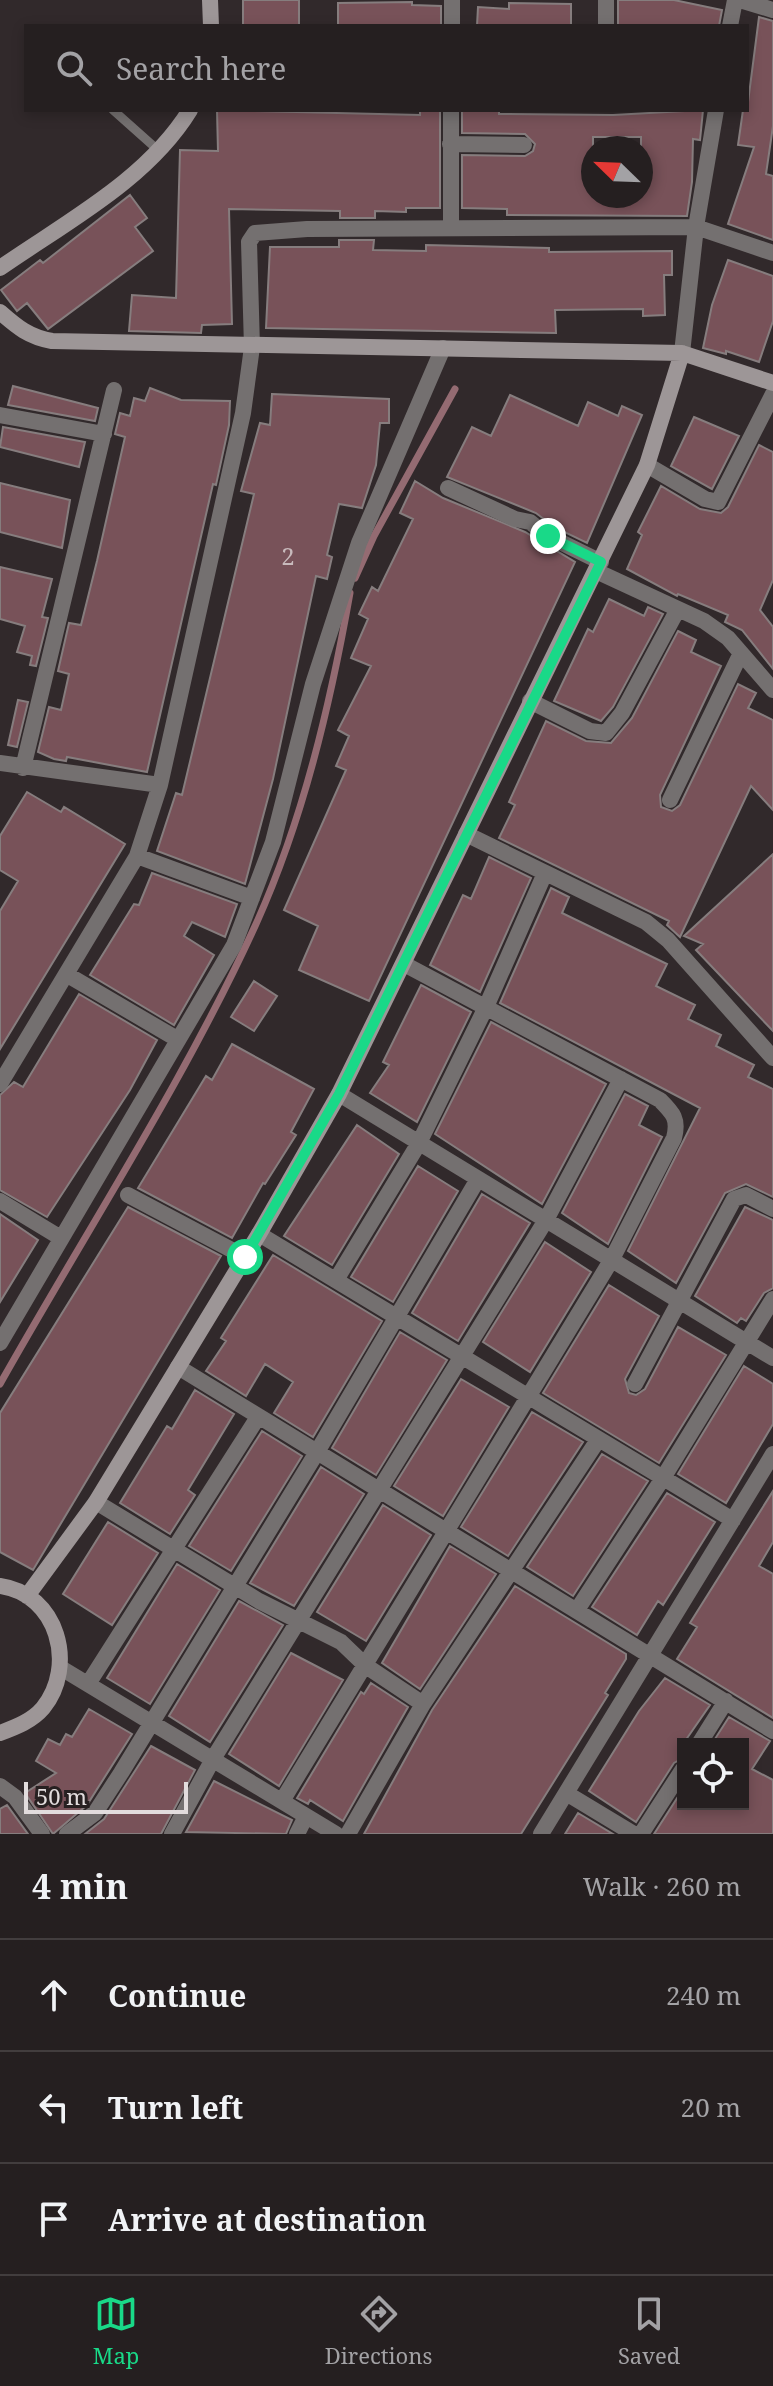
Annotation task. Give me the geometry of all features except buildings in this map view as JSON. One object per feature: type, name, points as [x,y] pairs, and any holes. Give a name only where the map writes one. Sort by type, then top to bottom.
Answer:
[{"type":"street","points":[[210,0],[211,24]]},
{"type":"street","points":[[452,0],[452,24]]},
{"type":"street","points":[[606,0],[606,24]]},
{"type":"street","points":[[731,24],[737,0],[773,10]]},
{"type":"street","points":[[0,268],[134,173],[172,139],[189,112]]},
{"type":"street","points":[[451,112],[451,228]]},
{"type":"street","points":[[27,1596],[96,1502],[259,1234],[339,1094],[647,465],[682,353],[696,227],[716,112]]},
{"type":"street","points":[[450,144],[524,145]]},
{"type":"street","points":[[0,1084],[137,856],[160,785],[243,413],[252,347],[249,242],[255,233],[279,230],[696,227],[773,253]]},
{"type":"street","points":[[0,312],[36,338],[252,347],[682,353],[773,383]]},
{"type":"street","points":[[0,1343],[234,945],[273,842],[313,684],[359,543],[443,348]]},
{"type":"street","points":[[23,768],[114,390]]},
{"type":"street","points":[[647,465],[705,499],[718,502],[773,394]]},
{"type":"street","points":[[0,415],[104,434]]},
{"type":"street","points":[[448,488],[536,525],[548,536],[599,567],[704,621],[741,653],[773,690]]},
{"type":"street","points":[[530,701],[590,731],[606,733],[622,713],[678,609]]},
{"type":"street","points":[[670,800],[741,653]]},
{"type":"street","points":[[0,763],[160,785]]},
{"type":"street","points":[[466,834],[646,922],[668,940],[773,1058]]},
{"type":"street","points":[[137,856],[252,898]]},
{"type":"street","points":[[336,1280],[419,1143],[486,1007],[545,873]]},
{"type":"street","points":[[282,1801],[449,1532],[612,1259],[677,1126],[675,1114],[660,1100],[404,964]]},
{"type":"street","points":[[66,974],[177,1039]]},
{"type":"street","points":[[172,1834],[213,1759],[546,1220],[621,1079]]},
{"type":"street","points":[[339,1094],[773,1358]]},
{"type":"street","points":[[67,1834],[95,1813],[398,1318],[478,1179]]},
{"type":"street","points":[[128,1195],[245,1257]]},
{"type":"street","points":[[635,1384],[734,1199],[746,1195],[773,1209]]},
{"type":"street","points":[[0,1201],[61,1238]]},
{"type":"street","points":[[259,1234],[733,1520]]},
{"type":"street","points":[[577,1610],[773,1299]]},
{"type":"street","points":[[178,1367],[773,1731]]},
{"type":"street","points":[[88,1684],[258,1417]]},
{"type":"street","points":[[348,1834],[423,1704],[598,1440]]},
{"type":"street","points":[[541,1834],[773,1454]]},
{"type":"street","points":[[96,1502],[234,1586],[341,1642],[366,1666],[423,1704]]},
{"type":"street","points":[[0,1586],[27,1596],[43,1609],[61,1647],[61,1668],[54,1691],[41,1710],[22,1725],[0,1733]]},
{"type":"street","points":[[61,1668],[336,1834]]},
{"type":"street","points":[[703,1738],[726,1701]]},
{"type":"street","points":[[641,1834],[677,1778]]},
{"type":"street","points":[[0,1786],[15,1797],[42,1834]]},
{"type":"street","points":[[566,1793],[634,1834]]},
{"type":"street","points":[[297,1834],[306,1816]]},
{"type":"lane","points":[[115,112],[159,151]]},
{"type":"waterway","points":[[355,578],[374,536],[455,389]]},
{"type":"waterway","points":[[0,1384],[166,1100],[256,924],[288,844],[313,762],[350,593]]},
{"type":"route","points":[[245,1257],[339,1094],[601,562],[548,536]]}]
